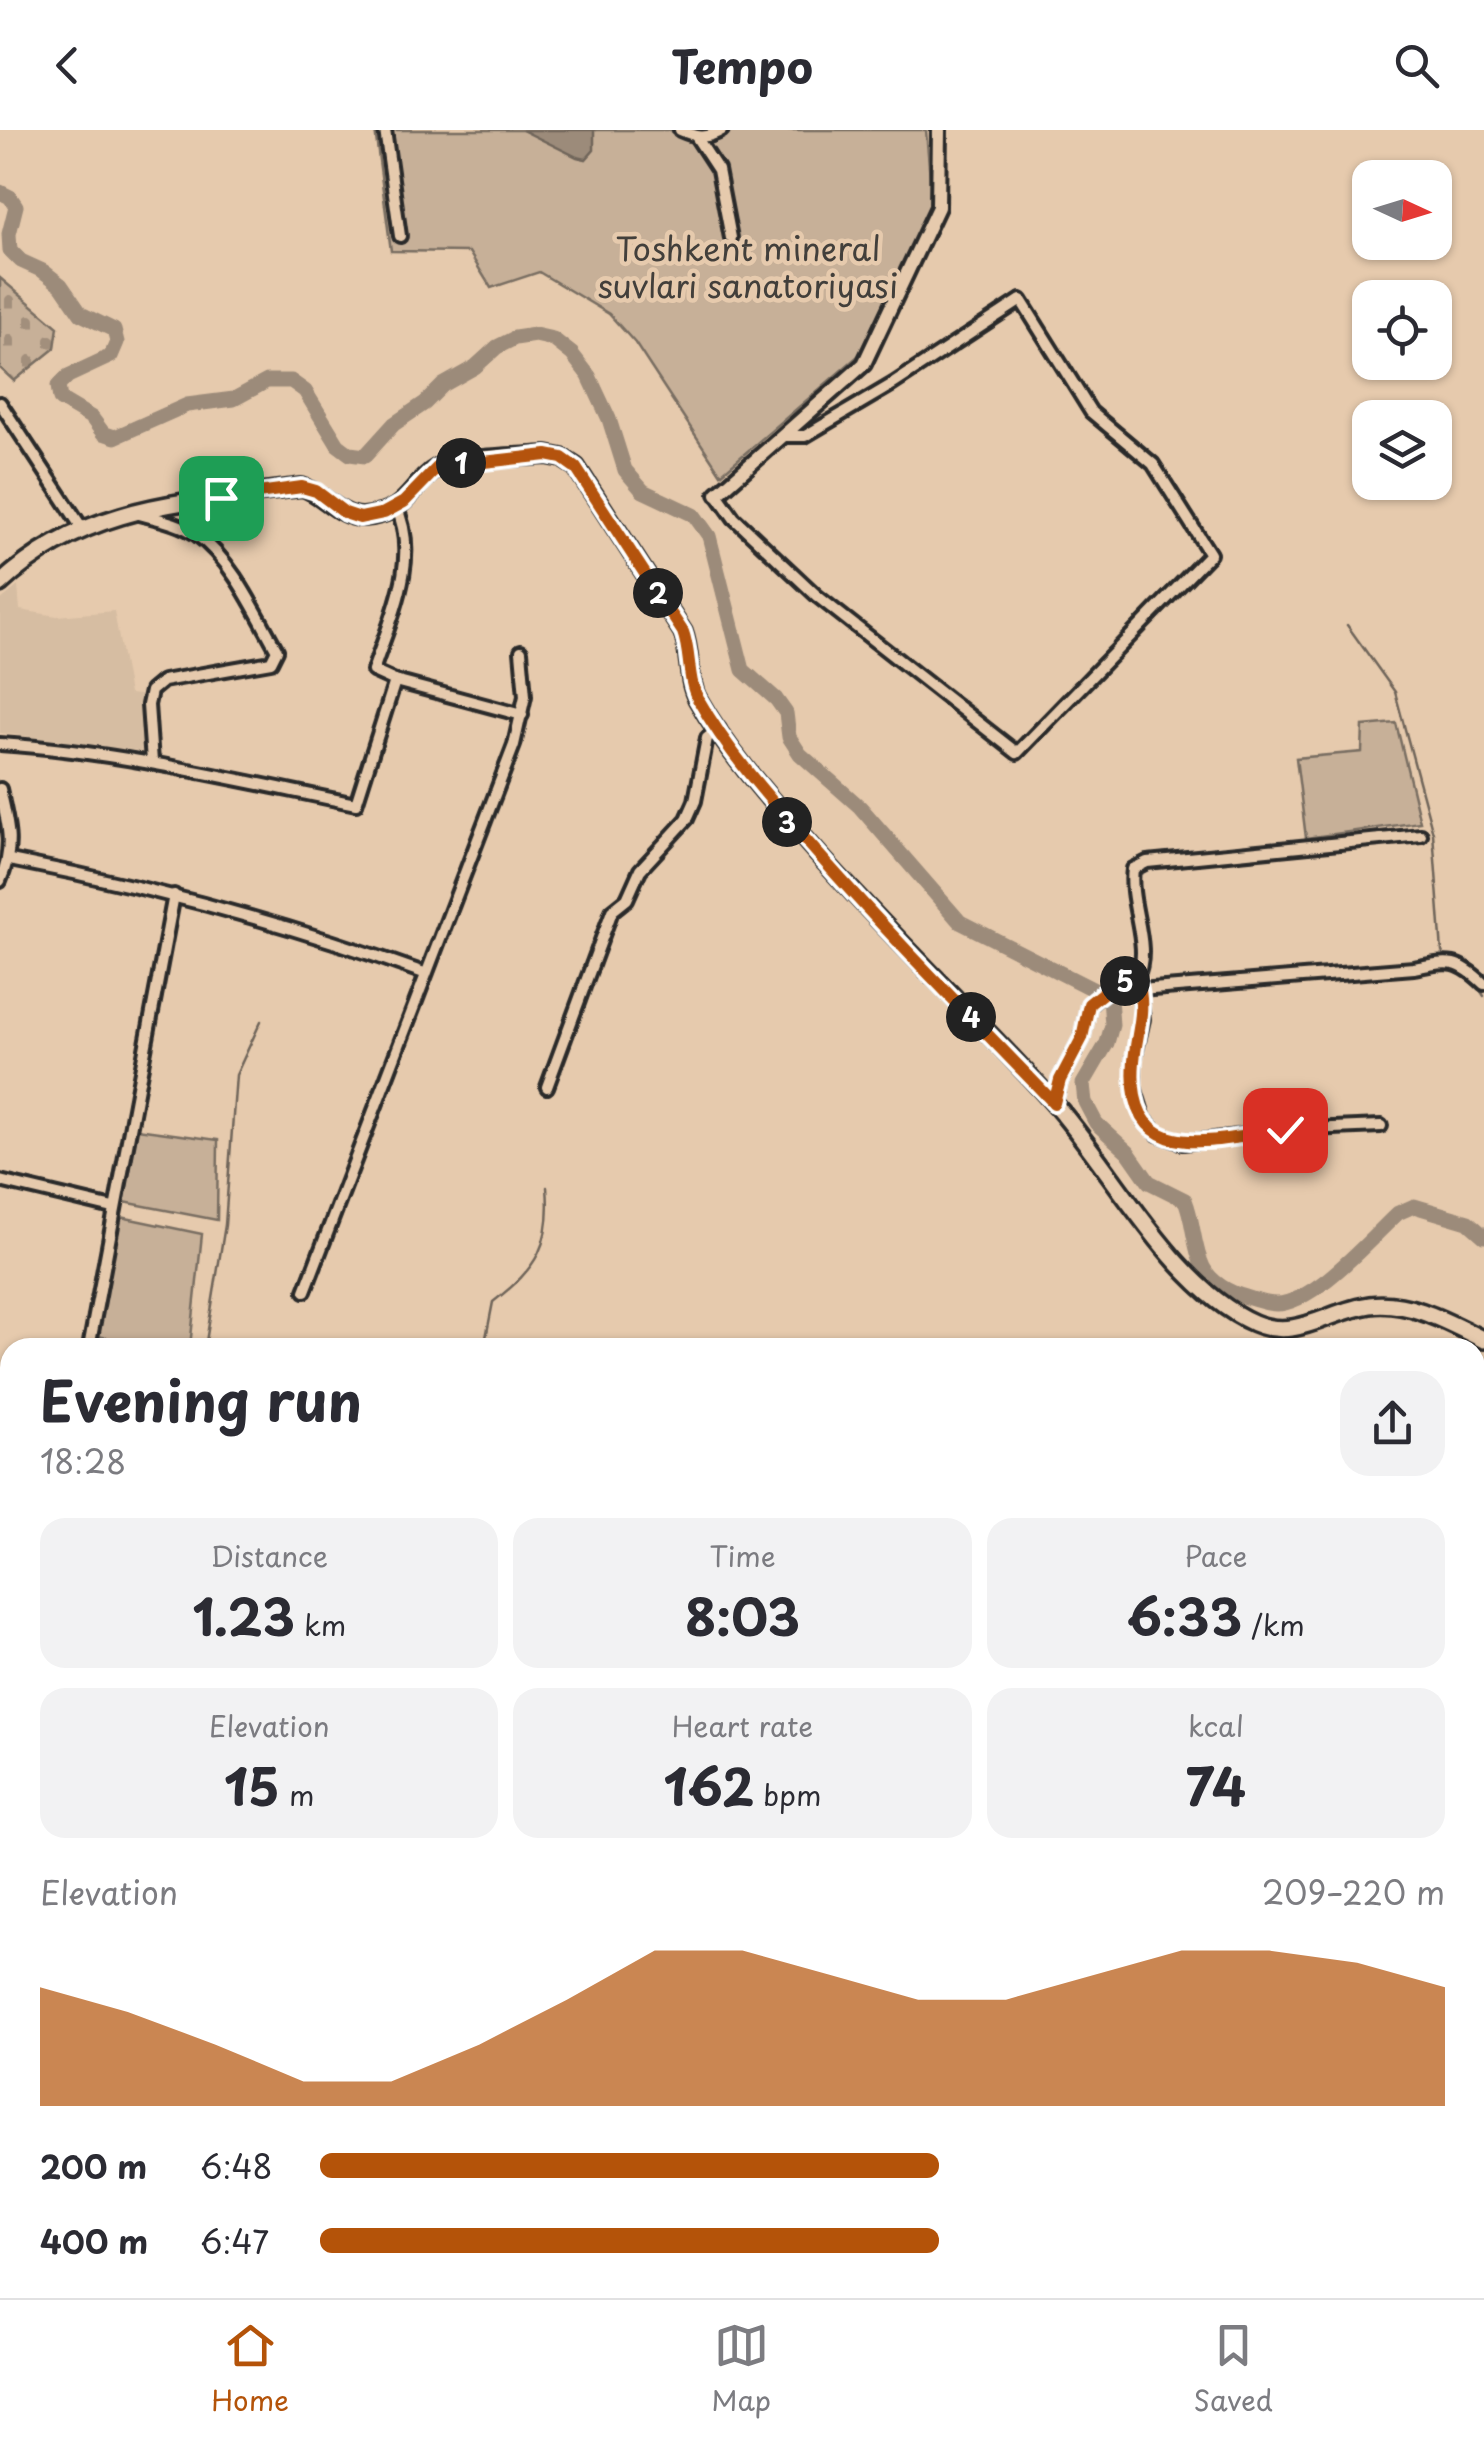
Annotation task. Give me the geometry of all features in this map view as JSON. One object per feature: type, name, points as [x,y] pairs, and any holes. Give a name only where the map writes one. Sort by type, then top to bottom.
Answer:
[{"type":"main road","points":[[0,584],[82,528],[130,511],[302,487],[316,491],[345,513],[360,518],[404,502],[438,467],[547,455],[562,458],[576,468],[683,632],[695,695],[788,822],[1054,1103],[1178,1264],[1208,1294],[1252,1322],[1273,1329],[1296,1330],[1340,1312],[1370,1305],[1396,1305],[1432,1315],[1480,1338]]},
{"type":"street","points":[[385,130],[400,236]]},
{"type":"street","points":[[680,130],[697,138],[718,170],[731,238]]},
{"type":"street","points":[[697,138],[722,130]]},
{"type":"street","points":[[783,436],[804,436],[893,384],[1021,300],[1091,412],[1153,464],[1210,554],[1017,753],[817,596],[734,518],[716,494],[864,364],[938,207],[939,130]]},
{"type":"street","points":[[0,403],[82,528]]},
{"type":"street","points":[[396,507],[405,526],[405,572],[373,671],[396,681],[522,715]]},
{"type":"street","points":[[130,511],[172,523],[198,536],[238,581],[278,650],[271,662],[163,680],[151,691],[148,705],[152,762]]},
{"type":"street","points":[[305,1291],[514,745],[525,696],[521,651]]},
{"type":"street","points":[[0,744],[152,762],[356,804],[396,681]]},
{"type":"street","points":[[547,1086],[612,912],[627,899],[640,870],[687,819],[695,801],[708,738],[718,729]]},
{"type":"street","points":[[0,789],[10,830],[10,860],[0,882]]},
{"type":"street","points":[[1381,1126],[1285,1130],[1183,1144],[1158,1134],[1144,1119],[1134,1086],[1134,1059],[1143,1019],[1137,978],[1143,964],[1131,885],[1133,869],[1147,862],[1421,835]]},
{"type":"street","points":[[10,860],[174,894],[320,935],[424,973]]},
{"type":"street","points":[[90,1338],[174,894]]},
{"type":"street","points":[[1140,990],[1414,968],[1448,961],[1463,965],[1484,984]]},
{"type":"street","points":[[1054,1103],[1060,1080],[1082,1038],[1089,1004],[1114,984],[1137,978]]},
{"type":"street","points":[[0,1181],[113,1208]]},
{"type":"shaded area","points":[[522,130],[594,130],[594,150],[586,159],[577,157]]},
{"type":"shaded area","points":[[18,586],[20,610],[57,616],[114,611],[129,694],[140,695],[144,752],[0,733],[0,601]]},
{"type":"green space","name":"Toshkent mineral suvlari sanatoriyasi","points":[[375,130],[926,130],[932,202],[858,356],[721,474],[635,343],[609,314],[539,272],[491,288],[469,252],[391,251]]},
{"type":"green space","points":[[0,278],[58,327],[55,348],[14,381],[0,368]]},
{"type":"green space","points":[[1396,723],[1420,822],[1306,838],[1296,758],[1362,752],[1363,726]]},
{"type":"green space","points":[[137,1129],[218,1140],[217,1220],[124,1202]]},
{"type":"green space","points":[[121,1217],[202,1234],[191,1338],[98,1336]]},
{"type":"waterway","points":[[0,192],[16,206],[9,234],[10,250],[61,285],[81,314],[114,330],[117,342],[111,356],[68,376],[58,386],[60,399],[92,418],[103,433],[115,437],[187,405],[234,399],[267,381],[291,381],[305,391],[338,445],[350,454],[365,456],[394,424],[497,347],[515,338],[535,335],[553,339],[572,354],[589,376],[609,419],[625,470],[643,491],[694,515],[709,536],[743,670],[786,713],[789,737],[800,754],[860,807],[960,922],[1110,998],[1112,1025],[1107,1043],[1083,1084],[1085,1102],[1096,1123],[1128,1152],[1149,1182],[1185,1200],[1200,1259],[1211,1278],[1227,1290],[1257,1301],[1291,1301],[1324,1282],[1398,1213],[1414,1206],[1468,1222],[1484,1236]]},
{"type":"waterway","points":[[1347,625],[1395,692],[1433,833],[1442,952],[1448,961]]},
{"type":"waterway","points":[[1477,985],[1484,996]]},
{"type":"waterway","points":[[207,1338],[225,1225],[236,1075],[261,1021]]},
{"type":"waterway","points":[[486,1338],[493,1302],[531,1266],[544,1240],[547,1187]]},
{"type":"route","points":[[221,498],[302,487],[316,491],[345,513],[360,518],[384,513],[404,502],[438,467],[547,455],[562,458],[576,468],[683,632],[695,695],[746,768],[842,883],[1054,1103],[1060,1080],[1082,1038],[1089,1004],[1114,984],[1137,978],[1143,1019],[1134,1059],[1134,1086],[1144,1119],[1158,1134],[1183,1144],[1285,1130]]}]
